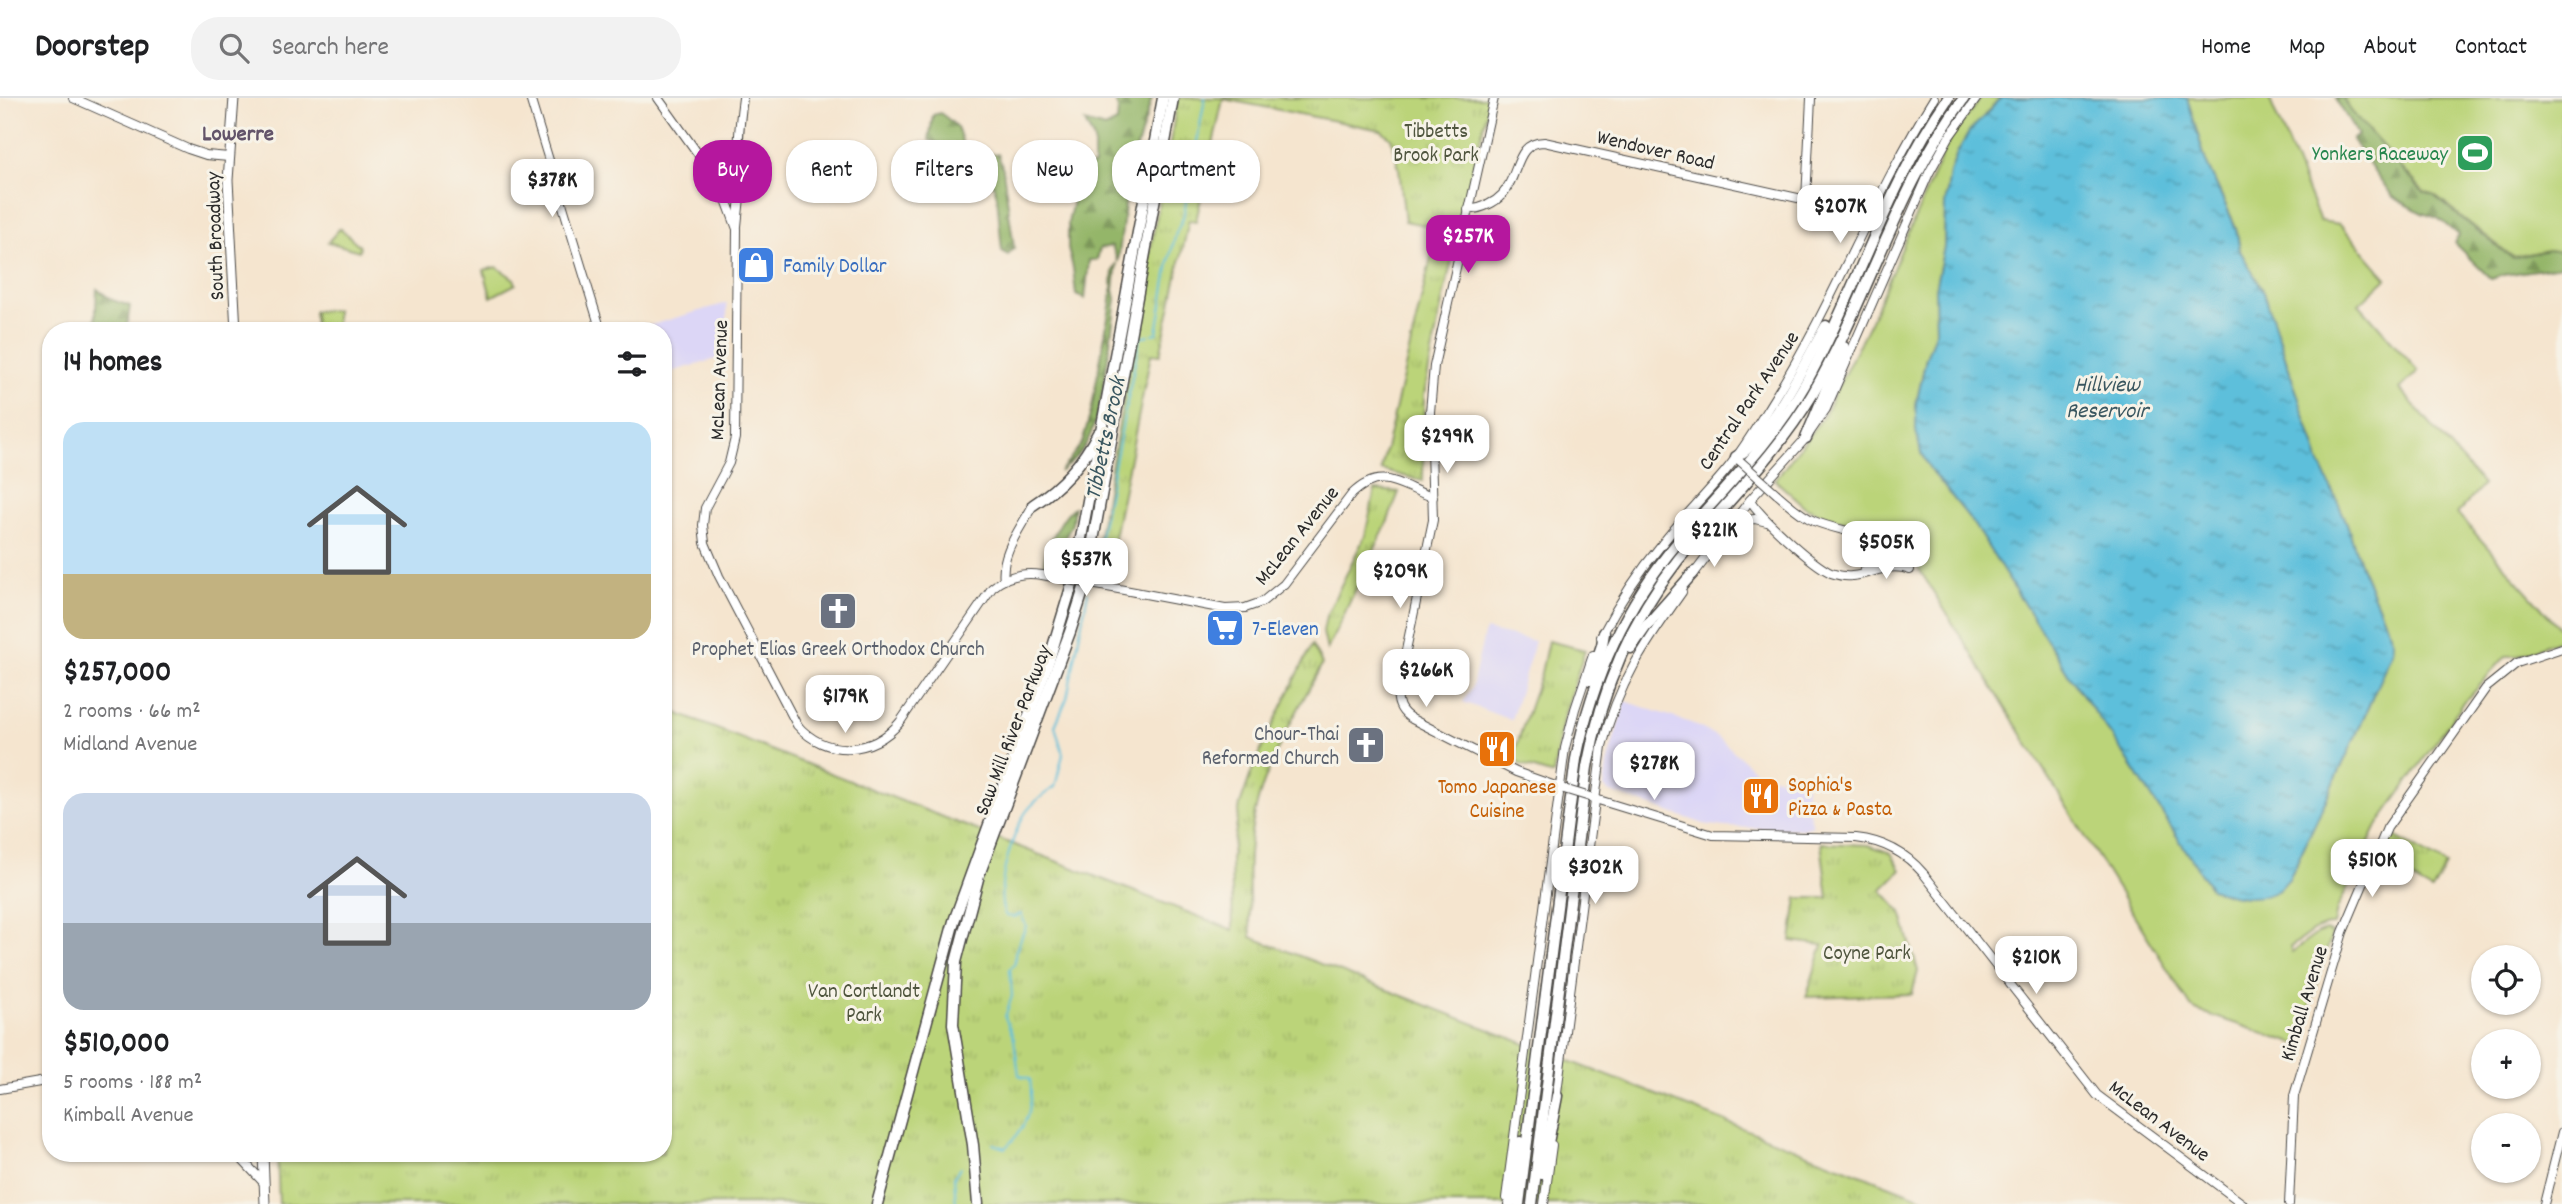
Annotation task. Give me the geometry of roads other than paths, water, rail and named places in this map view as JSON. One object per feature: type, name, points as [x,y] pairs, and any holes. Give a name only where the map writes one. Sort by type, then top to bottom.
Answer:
[{"type":"highway","name":"Saw Mill River Parkway","points":[[988,838],[1062,620],[1078,561],[1163,98]]},
{"type":"highway","name":"Saw Mill River Parkway","points":[[988,838],[1063,650],[1085,585],[1173,98]]},
{"type":"highway","points":[[1580,740],[1590,700],[1604,663],[1631,608],[1671,550],[1758,452],[1783,419],[1814,367],[1907,165],[1948,98]]},
{"type":"highway","points":[[1534,1204],[1556,1053],[1587,767],[1595,727],[1612,676],[1633,630],[1665,577],[1767,459],[1804,409],[1832,356],[1921,165],[1964,98]]},
{"type":"highway","points":[[1738,459],[1780,405],[1865,257]]},
{"type":"highway","points":[[1806,438],[1857,316],[1878,257]]},
{"type":"highway","points":[[1033,505],[1054,491],[1071,473],[1104,421]]},
{"type":"highway","points":[[1071,473],[1078,468],[1084,468],[1092,486]]},
{"type":"highway","points":[[1612,676],[1647,625],[1694,572]]},
{"type":"highway","points":[[1520,1204],[1570,800],[1587,690],[1604,633]]},
{"type":"highway","points":[[978,1204],[973,1145],[956,1048],[953,1012],[956,962],[988,838]]},
{"type":"highway","points":[[877,1204],[948,939],[988,838]]},
{"type":"highway","points":[[884,1204],[955,941],[974,888]]},
{"type":"highway","points":[[1508,1204],[1523,1124],[1534,1085]]},
{"type":"highway","points":[[1534,1204],[1557,1096]]},
{"type":"main road","name":"South Broadway","points":[[234,98],[229,157],[229,218],[235,322]]},
{"type":"main road","points":[[263,1162],[265,1204]]},
{"type":"street","points":[[73,98],[188,149],[206,155],[229,157]]},
{"type":"street","points":[[530,98],[598,322]]},
{"type":"street","name":"McLean Avenue","points":[[658,98],[693,148]]},
{"type":"street","points":[[742,140],[744,98]]},
{"type":"street","points":[[1433,496],[1430,412],[1432,378],[1494,98]]},
{"type":"street","points":[[1806,200],[1811,98]]},
{"type":"street","name":"Central Park Avenue","points":[[1508,1204],[1567,739],[1594,652],[1623,598],[1662,543],[1738,459],[1815,331],[1870,214],[1934,98]]},
{"type":"street","points":[[1544,1204],[1557,1096],[1556,1053],[1592,798],[1606,730],[1625,678],[1694,572],[1750,500],[1806,438],[1826,409],[1929,173],[1949,137],[1977,98]]},
{"type":"street","name":"Wendover Road","points":[[1468,210],[1486,206],[1502,196],[1513,180],[1523,151],[1531,144],[1540,142],[1870,214]]},
{"type":"street","name":"McLean Avenue","points":[[728,203],[737,229],[734,443],[729,463],[708,499],[703,530],[706,547],[719,576],[797,725],[818,742],[841,749],[863,747],[884,738],[900,722],[989,592],[1004,580],[1023,574],[1042,575],[1225,609],[1250,607],[1278,591],[1352,494],[1362,485],[1379,480],[1393,480],[1433,496],[1431,533],[1397,692],[1399,706],[1408,717],[1524,776],[1713,835],[1856,838],[1876,841],[1899,851],[1923,873],[2097,1095],[2244,1204]]},
{"type":"street","points":[[737,229],[739,203]]},
{"type":"street","points":[[1738,459],[1777,494],[1812,520],[1857,532],[1889,549]]},
{"type":"street","points":[[1750,500],[1756,511],[1769,523],[1831,573],[1850,577],[1898,566],[1910,570]]},
{"type":"street","points":[[1004,580],[1005,557],[1033,505]]},
{"type":"street","points":[[1734,520],[1769,523]]},
{"type":"street","points":[[1857,532],[1871,557],[1869,566],[1862,574]]},
{"type":"street","points":[[1871,557],[1880,549],[1889,549]]},
{"type":"street","points":[[1882,568],[1889,549]]},
{"type":"street","name":"Kimball Avenue","points":[[2289,1204],[2294,1096],[2343,932],[2387,828],[2486,688],[2517,663],[2562,648]]},
{"type":"street","points":[[0,1089],[42,1082]]},
{"type":"street","points":[[2544,1204],[2562,1132]]},
{"type":"street","points":[[244,1162],[264,1183]]},
{"type":"water","name":"Hillview Reservoir","points":[[2001,98],[2187,98],[2206,162],[2236,228],[2240,251],[2264,292],[2320,464],[2344,516],[2361,566],[2393,641],[2392,652],[2352,744],[2289,879],[2278,890],[2269,894],[2244,897],[2211,889],[2120,748],[2071,678],[1971,520],[1930,469],[1921,453],[1916,431],[1916,405],[1926,358],[1936,330],[1935,289],[1944,247],[1945,205],[1950,173],[1969,132]]},
{"type":"waterway","name":"Tibbetts Brook","points":[[1153,334],[1157,333],[1170,257],[1183,218],[1205,98]]},
{"type":"waterway","name":"Tibbetts Brook","points":[[1096,556],[1140,338],[1149,335]]},
{"type":"waterway","name":"Tibbetts Brook","points":[[993,1144],[1005,1148],[1012,1141],[1027,1117],[1031,1099],[1030,1079],[1019,1075],[1014,1039],[1005,1017],[1012,996],[1010,969],[1015,963],[1015,953],[1026,926],[1021,914],[1006,916],[1003,906],[1003,879],[1010,848],[1026,812],[1032,804],[1055,787],[1063,754],[1055,726],[1067,698],[1088,592]]},
{"type":"waterway","name":"Tibbetts Brook","points":[[956,1204],[954,1177],[960,1167]]},
{"type":"place","name":"Yonkers Raceway","points":[[2475,153]]},
{"type":"place","name":"Family Dollar","points":[[756,265]]},
{"type":"place","name":"Prophet Elias Greek Orthodox Church","points":[[838,611]]},
{"type":"place","name":"7-Eleven","points":[[1225,628]]},
{"type":"place","name":"Chour-Thai Reformed Church","points":[[1366,745]]},
{"type":"place","name":"Tomo Japanese Cuisine","points":[[1497,749]]},
{"type":"place","name":"Sophia's Pizza & Pasta","points":[[1761,796]]},
{"type":"district","name":"Lowerre","points":[[238,132]]},
{"type":"park label","name":"Tibbetts Brook Park","points":[[1436,142]]},
{"type":"park label","name":"Coyne Park","points":[[1867,952]]},
{"type":"park label","name":"Van Cortlandt Park","points":[[864,1002]]}]
